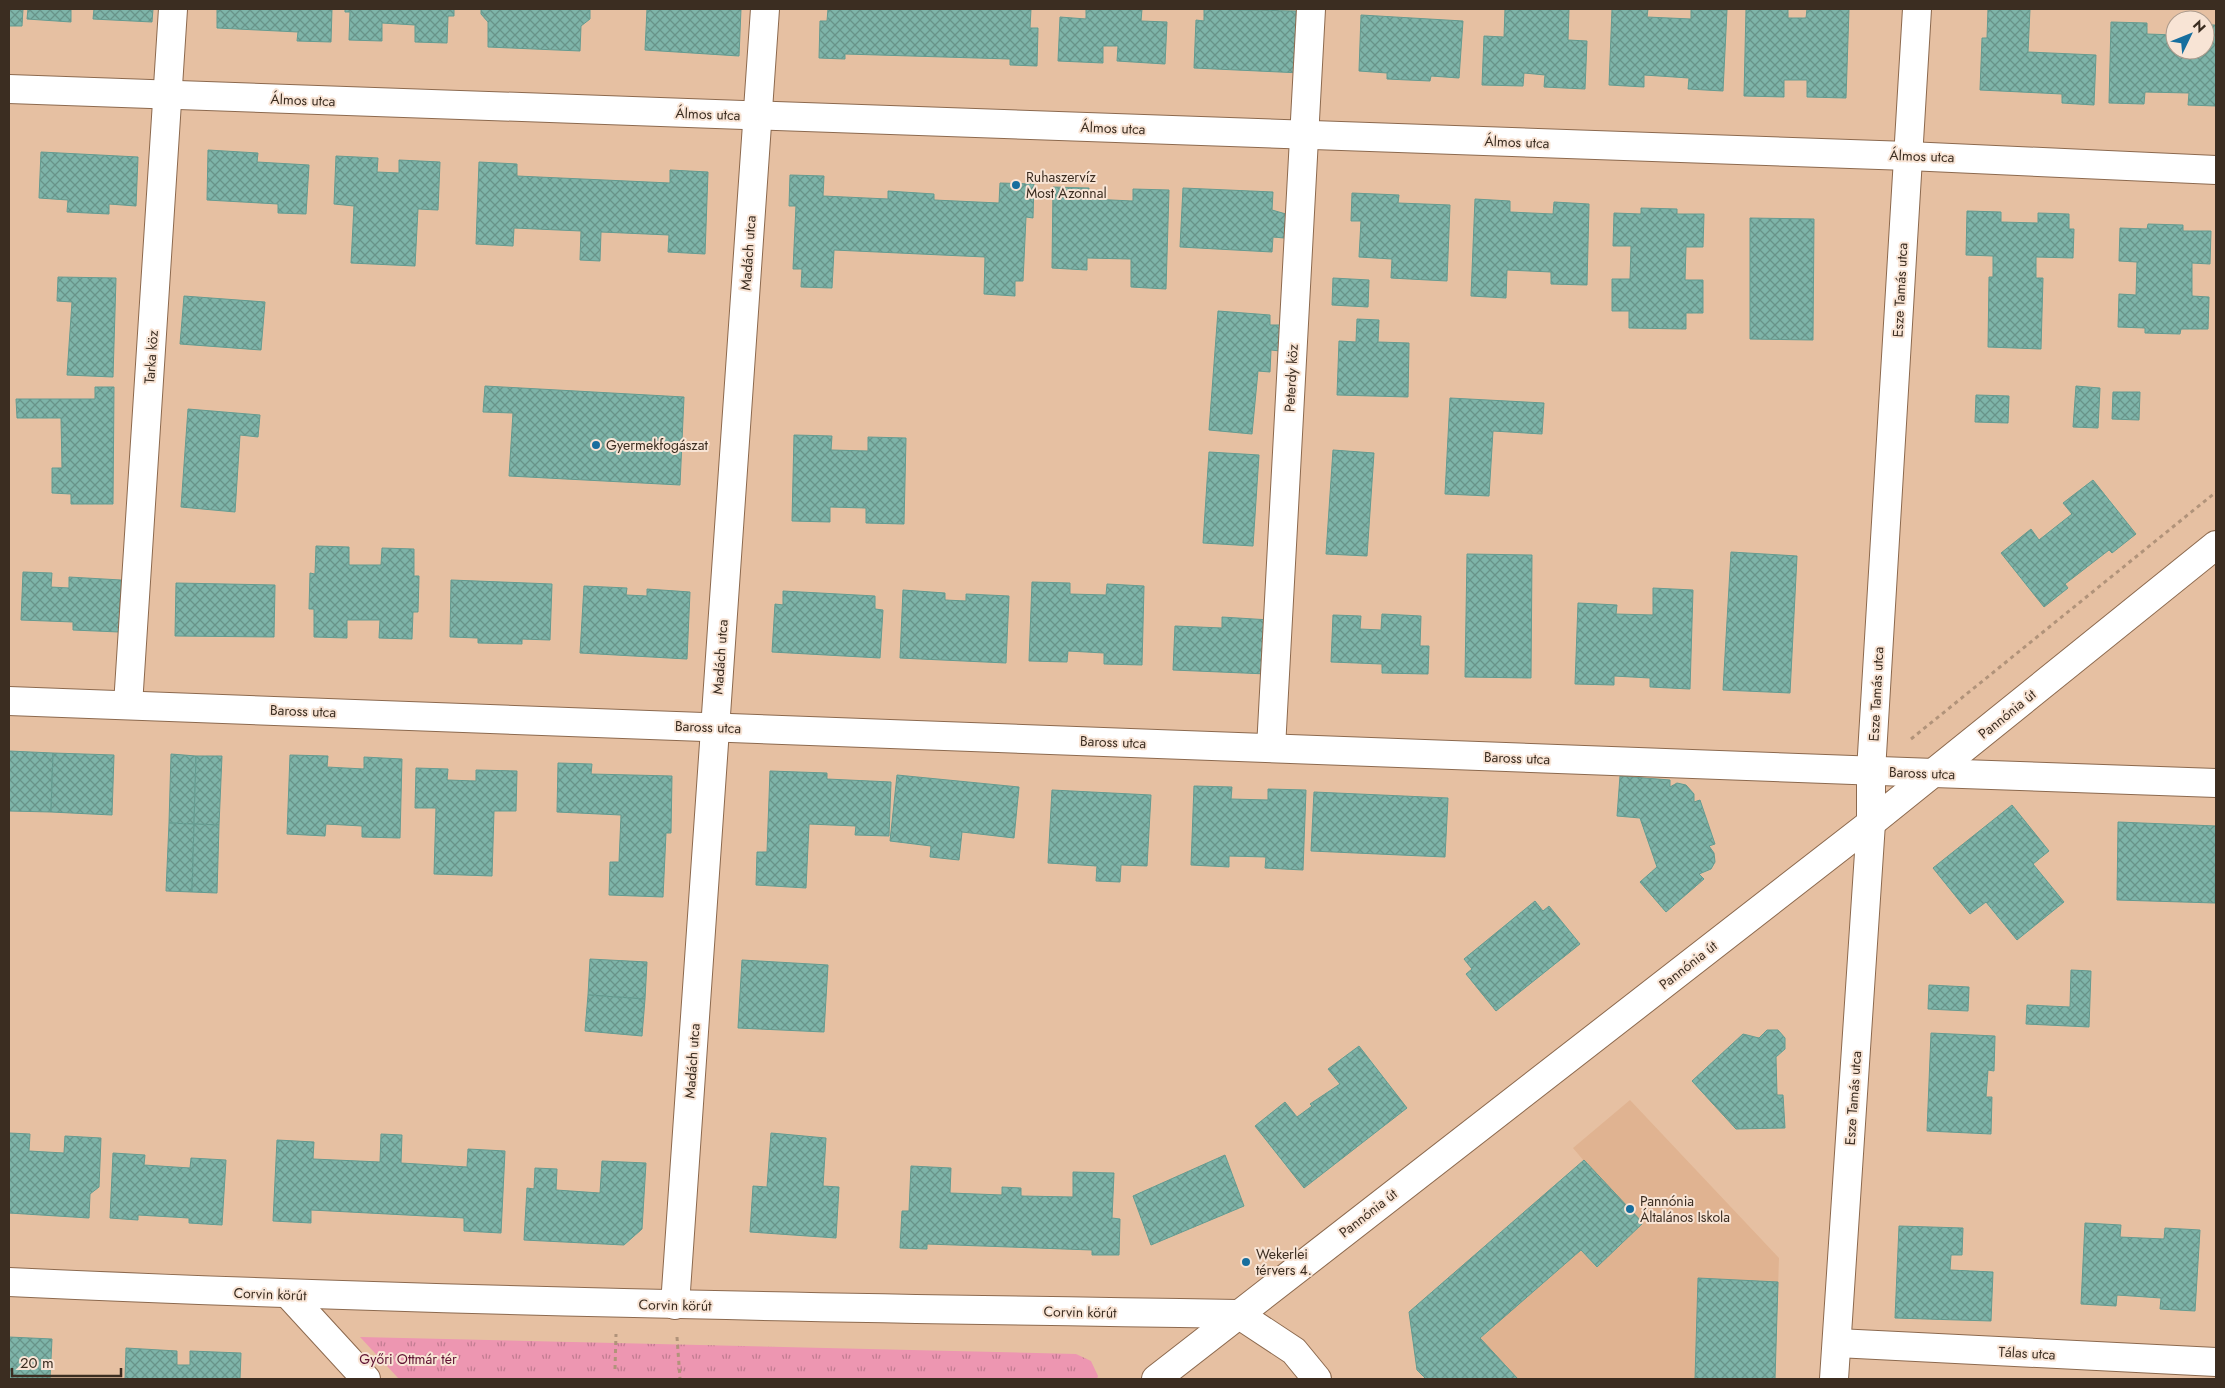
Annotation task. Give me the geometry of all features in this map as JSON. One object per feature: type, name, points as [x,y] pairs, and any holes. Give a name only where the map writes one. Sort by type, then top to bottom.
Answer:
[{"type":"street","name":"Tarka köz","points":[[128,705],[173,9]]},
{"type":"street","name":"Madách utca","points":[[675,1306],[765,9]]},
{"type":"street","name":"Peterdy köz","points":[[1271,748],[1311,9]]},
{"type":"street","name":"Esze Tamás utca","points":[[1834,1379],[1871,823],[1871,771],[1917,9]]},
{"type":"street","name":"Álmos utca","points":[[9,89],[1908,156],[2216,170]]},
{"type":"street","name":"Pannónia út","points":[[1156,1379],[1871,823],[2216,546]]},
{"type":"street","name":"Baross utca","points":[[9,701],[2216,783]]},
{"type":"street","name":"Corvin körút","points":[[9,1282],[289,1295],[675,1306],[1238,1314]]},
{"type":"street","points":[[289,1295],[366,1379]]},
{"type":"street","points":[[1238,1314],[1294,1351],[1317,1379]]},
{"type":"street","name":"Tálas utca","points":[[1837,1343],[2216,1362]]},
{"type":"path","points":[[1910,740],[2216,492]]},
{"type":"path","points":[[675,1306],[680,1379]]},
{"type":"shaded area","name":"Pannónia Általános Iskola","points":[[1630,1100],[1779,1258],[1775,1379],[1426,1379],[1417,1370],[1409,1312],[1584,1161],[1573,1148]]},
{"type":"green space","name":"Győri Ottmár tér","points":[[360,1337],[1076,1354],[1091,1361],[1098,1376],[1097,1379],[399,1379]]},
{"type":"building","points":[[9,9],[23,9],[22,26],[9,26]]},
{"type":"building","points":[[28,9],[71,9],[71,22],[27,19]]},
{"type":"building","points":[[94,9],[153,9],[152,22],[93,19]]},
{"type":"building","points":[[217,9],[332,9],[331,42],[297,41],[298,32],[217,28]]},
{"type":"building","points":[[345,9],[454,9],[454,16],[448,16],[447,43],[415,42],[415,25],[382,23],[382,41],[349,40],[350,12],[345,12]]},
{"type":"building","points":[[481,9],[590,9],[590,19],[581,26],[580,51],[488,47],[488,22],[481,14]]},
{"type":"building","points":[[647,9],[741,9],[739,56],[645,50]]},
{"type":"building","points":[[828,9],[1031,9],[1030,28],[1038,28],[1037,66],[1010,65],[1010,59],[845,54],[845,59],[819,58],[820,21],[827,21]]},
{"type":"building","points":[[1086,9],[1142,9],[1141,21],[1167,22],[1165,64],[1117,61],[1118,46],[1103,46],[1103,63],[1058,61],[1060,17],[1086,19]]},
{"type":"building","points":[[1204,9],[1296,11],[1296,24],[1303,24],[1301,73],[1194,68],[1196,20],[1204,21]]},
{"type":"building","points":[[1505,9],[1569,9],[1568,40],[1587,41],[1585,89],[1544,87],[1545,75],[1524,73],[1523,86],[1482,85],[1484,36],[1504,37]]},
{"type":"building","points":[[1612,9],[1648,9],[1647,17],[1691,19],[1691,9],[1727,10],[1723,91],[1688,89],[1689,78],[1644,75],[1644,87],[1609,85]]},
{"type":"building","points":[[1746,9],[1788,9],[1788,18],[1806,18],[1807,9],[1849,9],[1846,98],[1807,97],[1807,80],[1784,80],[1784,97],[1744,96]]},
{"type":"building","points":[[1988,9],[2030,9],[2028,52],[2096,55],[2094,105],[2062,103],[2062,94],[1980,90],[1982,38],[1987,38]]},
{"type":"building","points":[[1361,15],[1463,21],[1459,78],[1431,76],[1430,81],[1387,79],[1387,73],[1359,71]]},
{"type":"building","points":[[2111,22],[2147,23],[2147,34],[2165,35],[2165,60],[2215,60],[2216,25],[2216,106],[2188,105],[2189,93],[2145,92],[2144,104],[2109,103]]},
{"type":"building","points":[[208,150],[258,153],[257,162],[309,165],[306,214],[278,213],[278,204],[207,200]]},
{"type":"building","points":[[41,152],[138,157],[136,206],[109,204],[109,214],[67,212],[68,200],[39,198]]},
{"type":"building","points":[[336,156],[378,158],[377,172],[399,173],[399,160],[440,162],[438,210],[418,209],[415,266],[351,263],[354,206],[334,204]]},
{"type":"building","points":[[479,162],[517,164],[517,176],[670,183],[670,170],[708,172],[705,254],[668,252],[669,235],[601,232],[600,261],[580,260],[581,231],[514,228],[513,246],[476,244]]},
{"type":"building","points":[[790,175],[824,176],[823,196],[888,199],[888,191],[934,194],[934,200],[999,203],[1000,183],[1034,184],[1033,218],[1026,217],[1023,281],[1015,281],[1015,296],[984,294],[985,257],[834,250],[832,288],[801,287],[802,269],[793,269],[796,206],[789,206]]},
{"type":"building","points":[[1053,187],[1089,188],[1089,199],[1133,201],[1133,189],[1169,190],[1166,289],[1131,287],[1131,259],[1087,258],[1087,270],[1052,268]]},
{"type":"building","points":[[1183,188],[1273,192],[1272,210],[1286,214],[1284,238],[1273,237],[1272,252],[1180,247]]},
{"type":"building","points":[[1352,193],[1399,195],[1398,203],[1450,205],[1447,281],[1391,278],[1392,259],[1359,257],[1361,221],[1351,221]]},
{"type":"building","points":[[1475,199],[1510,201],[1510,212],[1553,214],[1554,202],[1589,204],[1587,285],[1551,284],[1551,272],[1507,270],[1506,298],[1471,296]]},
{"type":"building","points":[[1641,208],[1677,209],[1677,214],[1704,214],[1703,247],[1686,247],[1685,280],[1703,280],[1703,313],[1686,313],[1686,329],[1629,328],[1629,311],[1612,311],[1612,279],[1630,279],[1631,246],[1613,246],[1614,213],[1641,214]]},
{"type":"building","points":[[1967,211],[2001,212],[2001,222],[2038,223],[2038,213],[2069,214],[2069,229],[2074,229],[2073,258],[2036,257],[2036,278],[2043,278],[2041,349],[1988,347],[1989,277],[1993,277],[1993,256],[1966,255]]},
{"type":"building","points":[[1750,218],[1814,219],[1813,340],[1750,339]]},
{"type":"building","points":[[2148,224],[2183,225],[2183,231],[2211,231],[2210,264],[2192,263],[2192,296],[2209,297],[2208,329],[2181,329],[2180,334],[2145,333],[2145,328],[2118,327],[2119,294],[2136,295],[2137,262],[2119,261],[2120,228],[2147,229]]},
{"type":"building","points":[[58,277],[116,278],[113,377],[67,375],[72,302],[57,301]]},
{"type":"building","points":[[1333,278],[1369,280],[1368,307],[1332,305]]},
{"type":"building","points":[[184,296],[265,302],[261,350],[180,344]]},
{"type":"building","points":[[1218,311],[1270,315],[1270,325],[1281,325],[1280,351],[1271,350],[1270,372],[1258,371],[1252,434],[1209,430]]},
{"type":"building","points":[[1357,319],[1379,320],[1378,342],[1409,343],[1408,397],[1337,395],[1339,341],[1356,342]]},
{"type":"building","name":"Gyermekfogászat","points":[[485,386],[684,397],[680,485],[509,476],[513,413],[483,412]]},
{"type":"building","points":[[2076,386],[2100,388],[2098,428],[2073,427]]},
{"type":"building","points":[[95,387],[114,387],[113,504],[71,504],[71,494],[52,493],[52,468],[62,468],[61,418],[17,418],[16,399],[95,399]]},
{"type":"building","points":[[2113,392],[2140,392],[2139,420],[2112,419]]},
{"type":"building","points":[[1976,395],[2009,396],[2008,423],[1975,422]]},
{"type":"building","points":[[1450,398],[1544,403],[1542,434],[1493,431],[1489,496],[1445,494]]},
{"type":"building","points":[[188,409],[260,415],[258,437],[240,435],[235,512],[181,507]]},
{"type":"building","points":[[794,435],[832,436],[831,450],[868,451],[868,437],[906,438],[904,524],[866,523],[866,508],[830,507],[830,522],[792,521]]},
{"type":"building","points":[[1333,450],[1374,453],[1367,556],[1326,554]]},
{"type":"building","points":[[1209,452],[1259,455],[1253,546],[1203,543]]},
{"type":"building","points":[[2093,480],[2136,534],[2112,553],[2109,550],[2065,584],[2068,588],[2044,607],[2001,553],[2031,529],[2039,540],[2072,514],[2063,503]]},
{"type":"building","points":[[316,546],[349,547],[349,565],[381,565],[382,548],[414,549],[414,576],[419,576],[418,612],[413,612],[412,639],[379,638],[380,620],[347,620],[347,638],[314,637],[314,609],[309,609],[310,573],[315,574]]},
{"type":"building","points":[[1731,552],[1797,556],[1790,693],[1723,690]]},
{"type":"building","points":[[1467,554],[1532,555],[1531,678],[1465,677]]},
{"type":"building","points":[[23,572],[52,573],[51,587],[69,588],[69,577],[121,580],[119,632],[73,630],[73,622],[21,620]]},
{"type":"building","points":[[451,580],[552,584],[550,640],[522,639],[522,644],[478,643],[478,638],[450,637]]},
{"type":"building","points":[[1032,582],[1070,583],[1070,594],[1106,595],[1107,584],[1144,586],[1142,665],[1104,664],[1104,653],[1068,651],[1067,662],[1029,661]]},
{"type":"building","points":[[176,583],[275,585],[274,637],[175,636]]},
{"type":"building","points":[[584,586],[627,588],[626,595],[647,596],[647,589],[690,592],[687,659],[580,653]]},
{"type":"building","points":[[1653,588],[1693,590],[1690,689],[1650,687],[1650,678],[1614,676],[1614,685],[1575,684],[1578,603],[1617,605],[1616,614],[1653,615]]},
{"type":"building","points":[[903,590],[945,593],[945,600],[966,601],[966,594],[1009,596],[1006,663],[900,658]]},
{"type":"building","points":[[783,591],[875,596],[875,609],[883,610],[880,658],[772,652],[775,604],[783,605]]},
{"type":"building","points":[[1382,614],[1421,616],[1420,646],[1429,646],[1428,674],[1382,673],[1382,664],[1331,662],[1333,615],[1361,616],[1360,629],[1381,630]]},
{"type":"building","points":[[1222,617],[1270,620],[1267,674],[1173,670],[1175,626],[1222,628]]},
{"type":"building","points":[[9,751],[53,753],[51,812],[9,811]]},
{"type":"building","points":[[53,753],[114,755],[112,815],[51,812]]},
{"type":"building","points":[[171,754],[196,756],[194,824],[169,823]]},
{"type":"building","points":[[290,755],[328,756],[327,767],[364,769],[364,757],[402,759],[400,838],[362,837],[362,826],[326,824],[325,836],[287,834]]},
{"type":"building","points":[[196,756],[222,756],[219,825],[194,824]]},
{"type":"building","points":[[558,763],[592,764],[591,774],[672,776],[671,833],[666,833],[663,897],[609,895],[610,862],[619,862],[621,815],[557,812]]},
{"type":"building","points":[[416,768],[448,769],[447,780],[476,781],[476,770],[517,771],[516,811],[494,811],[492,876],[434,874],[436,808],[415,808]]},
{"type":"building","points":[[770,771],[827,773],[827,779],[891,782],[889,836],[855,835],[856,826],[809,824],[806,888],[756,885],[757,852],[767,852]]},
{"type":"building","points":[[897,775],[1019,787],[1014,838],[962,832],[959,860],[930,857],[931,846],[890,841]]},
{"type":"building","points":[[1620,776],[1670,780],[1670,787],[1677,783],[1686,785],[1694,794],[1694,802],[1700,800],[1715,844],[1709,846],[1714,853],[1715,862],[1711,869],[1699,874],[1704,879],[1666,912],[1640,882],[1657,867],[1640,818],[1617,816]]},
{"type":"building","points":[[1194,786],[1232,787],[1231,799],[1268,800],[1268,789],[1306,790],[1303,870],[1265,868],[1266,857],[1229,856],[1229,867],[1191,865]]},
{"type":"building","points":[[1052,790],[1151,795],[1147,866],[1121,865],[1120,882],[1096,881],[1097,866],[1048,863]]},
{"type":"building","points":[[1314,792],[1448,798],[1445,857],[1311,851]]},
{"type":"building","points":[[2012,805],[2049,851],[2033,864],[2064,902],[2017,940],[1986,902],[1970,914],[1933,868]]},
{"type":"building","points":[[2118,822],[2216,826],[2215,903],[2117,900]]},
{"type":"building","points":[[169,823],[194,824],[192,892],[166,891]]},
{"type":"building","points":[[194,824],[219,825],[217,893],[192,892]]},
{"type":"building","points":[[1535,901],[1543,911],[1549,906],[1580,944],[1496,1011],[1466,974],[1472,969],[1464,959]]},
{"type":"building","points":[[590,959],[647,962],[645,999],[588,995]]},
{"type":"building","points":[[742,960],[828,965],[824,1032],[738,1028]]},
{"type":"building","points":[[2071,970],[2091,971],[2089,1027],[2026,1024],[2027,1005],[2070,1007]]},
{"type":"building","points":[[1929,985],[1969,987],[1968,1011],[1928,1009]]},
{"type":"building","points":[[588,995],[645,999],[642,1036],[585,1031]]},
{"type":"building","points":[[1767,1030],[1778,1030],[1785,1038],[1785,1049],[1776,1057],[1777,1095],[1783,1095],[1785,1128],[1736,1129],[1692,1081],[1743,1034],[1759,1038]]},
{"type":"building","points":[[1931,1033],[1995,1036],[1994,1071],[1988,1070],[1986,1097],[1992,1097],[1991,1134],[1927,1131]]},
{"type":"building","points":[[1359,1046],[1407,1108],[1304,1188],[1255,1126],[1285,1102],[1297,1117],[1312,1106],[1310,1104],[1340,1084],[1328,1069]]},
{"type":"building","points":[[9,1133],[30,1134],[29,1151],[64,1153],[65,1136],[101,1138],[99,1187],[90,1194],[89,1218],[9,1213]]},
{"type":"building","points":[[771,1133],[826,1138],[823,1186],[839,1187],[836,1238],[750,1232],[753,1186],[767,1187]]},
{"type":"building","points":[[381,1134],[402,1135],[401,1163],[467,1167],[468,1149],[505,1151],[501,1233],[464,1231],[464,1218],[311,1210],[311,1223],[273,1221],[277,1140],[314,1142],[313,1159],[380,1162]]},
{"type":"building","points":[[113,1153],[145,1155],[144,1165],[190,1168],[191,1158],[226,1160],[222,1225],[189,1223],[189,1218],[138,1215],[138,1220],[110,1218]]},
{"type":"building","points":[[1225,1155],[1244,1206],[1151,1245],[1133,1196]]},
{"type":"building","points":[[1584,1160],[1643,1223],[1597,1267],[1581,1250],[1480,1338],[1518,1379],[1426,1379],[1417,1370],[1409,1312]]},
{"type":"building","points":[[602,1161],[646,1163],[642,1229],[624,1245],[524,1240],[527,1188],[534,1189],[535,1168],[557,1169],[556,1190],[600,1193]]},
{"type":"building","points":[[911,1166],[951,1168],[950,1193],[1002,1195],[1002,1187],[1021,1188],[1021,1196],[1073,1197],[1073,1172],[1114,1173],[1112,1218],[1120,1219],[1119,1255],[1092,1255],[1092,1250],[927,1244],[927,1249],[900,1248],[902,1211],[909,1211]]},
{"type":"building","points":[[2085,1223],[2121,1225],[2120,1237],[2164,1239],[2165,1228],[2200,1230],[2195,1311],[2160,1309],[2161,1298],[2117,1295],[2116,1306],[2081,1304]]},
{"type":"building","points":[[1899,1226],[1963,1228],[1962,1255],[1951,1255],[1950,1270],[1993,1272],[1991,1321],[1895,1318]]},
{"type":"building","points":[[1698,1278],[1778,1282],[1775,1379],[1695,1379]]},
{"type":"building","points":[[9,1337],[52,1339],[50,1379],[9,1379]]},
{"type":"building","points":[[126,1348],[177,1351],[177,1365],[190,1365],[190,1351],[241,1353],[240,1379],[125,1379]]},
{"type":"place","name":"Ruhaszervíz Most Azonnal","points":[[1016,185]]},
{"type":"place","name":"Gyermekfogászat","points":[[596,445]]},
{"type":"place","name":"Pannónia Általános Iskola","points":[[1630,1209]]},
{"type":"place","name":"Wekerlei térvers 4.","points":[[1246,1262]]}]
